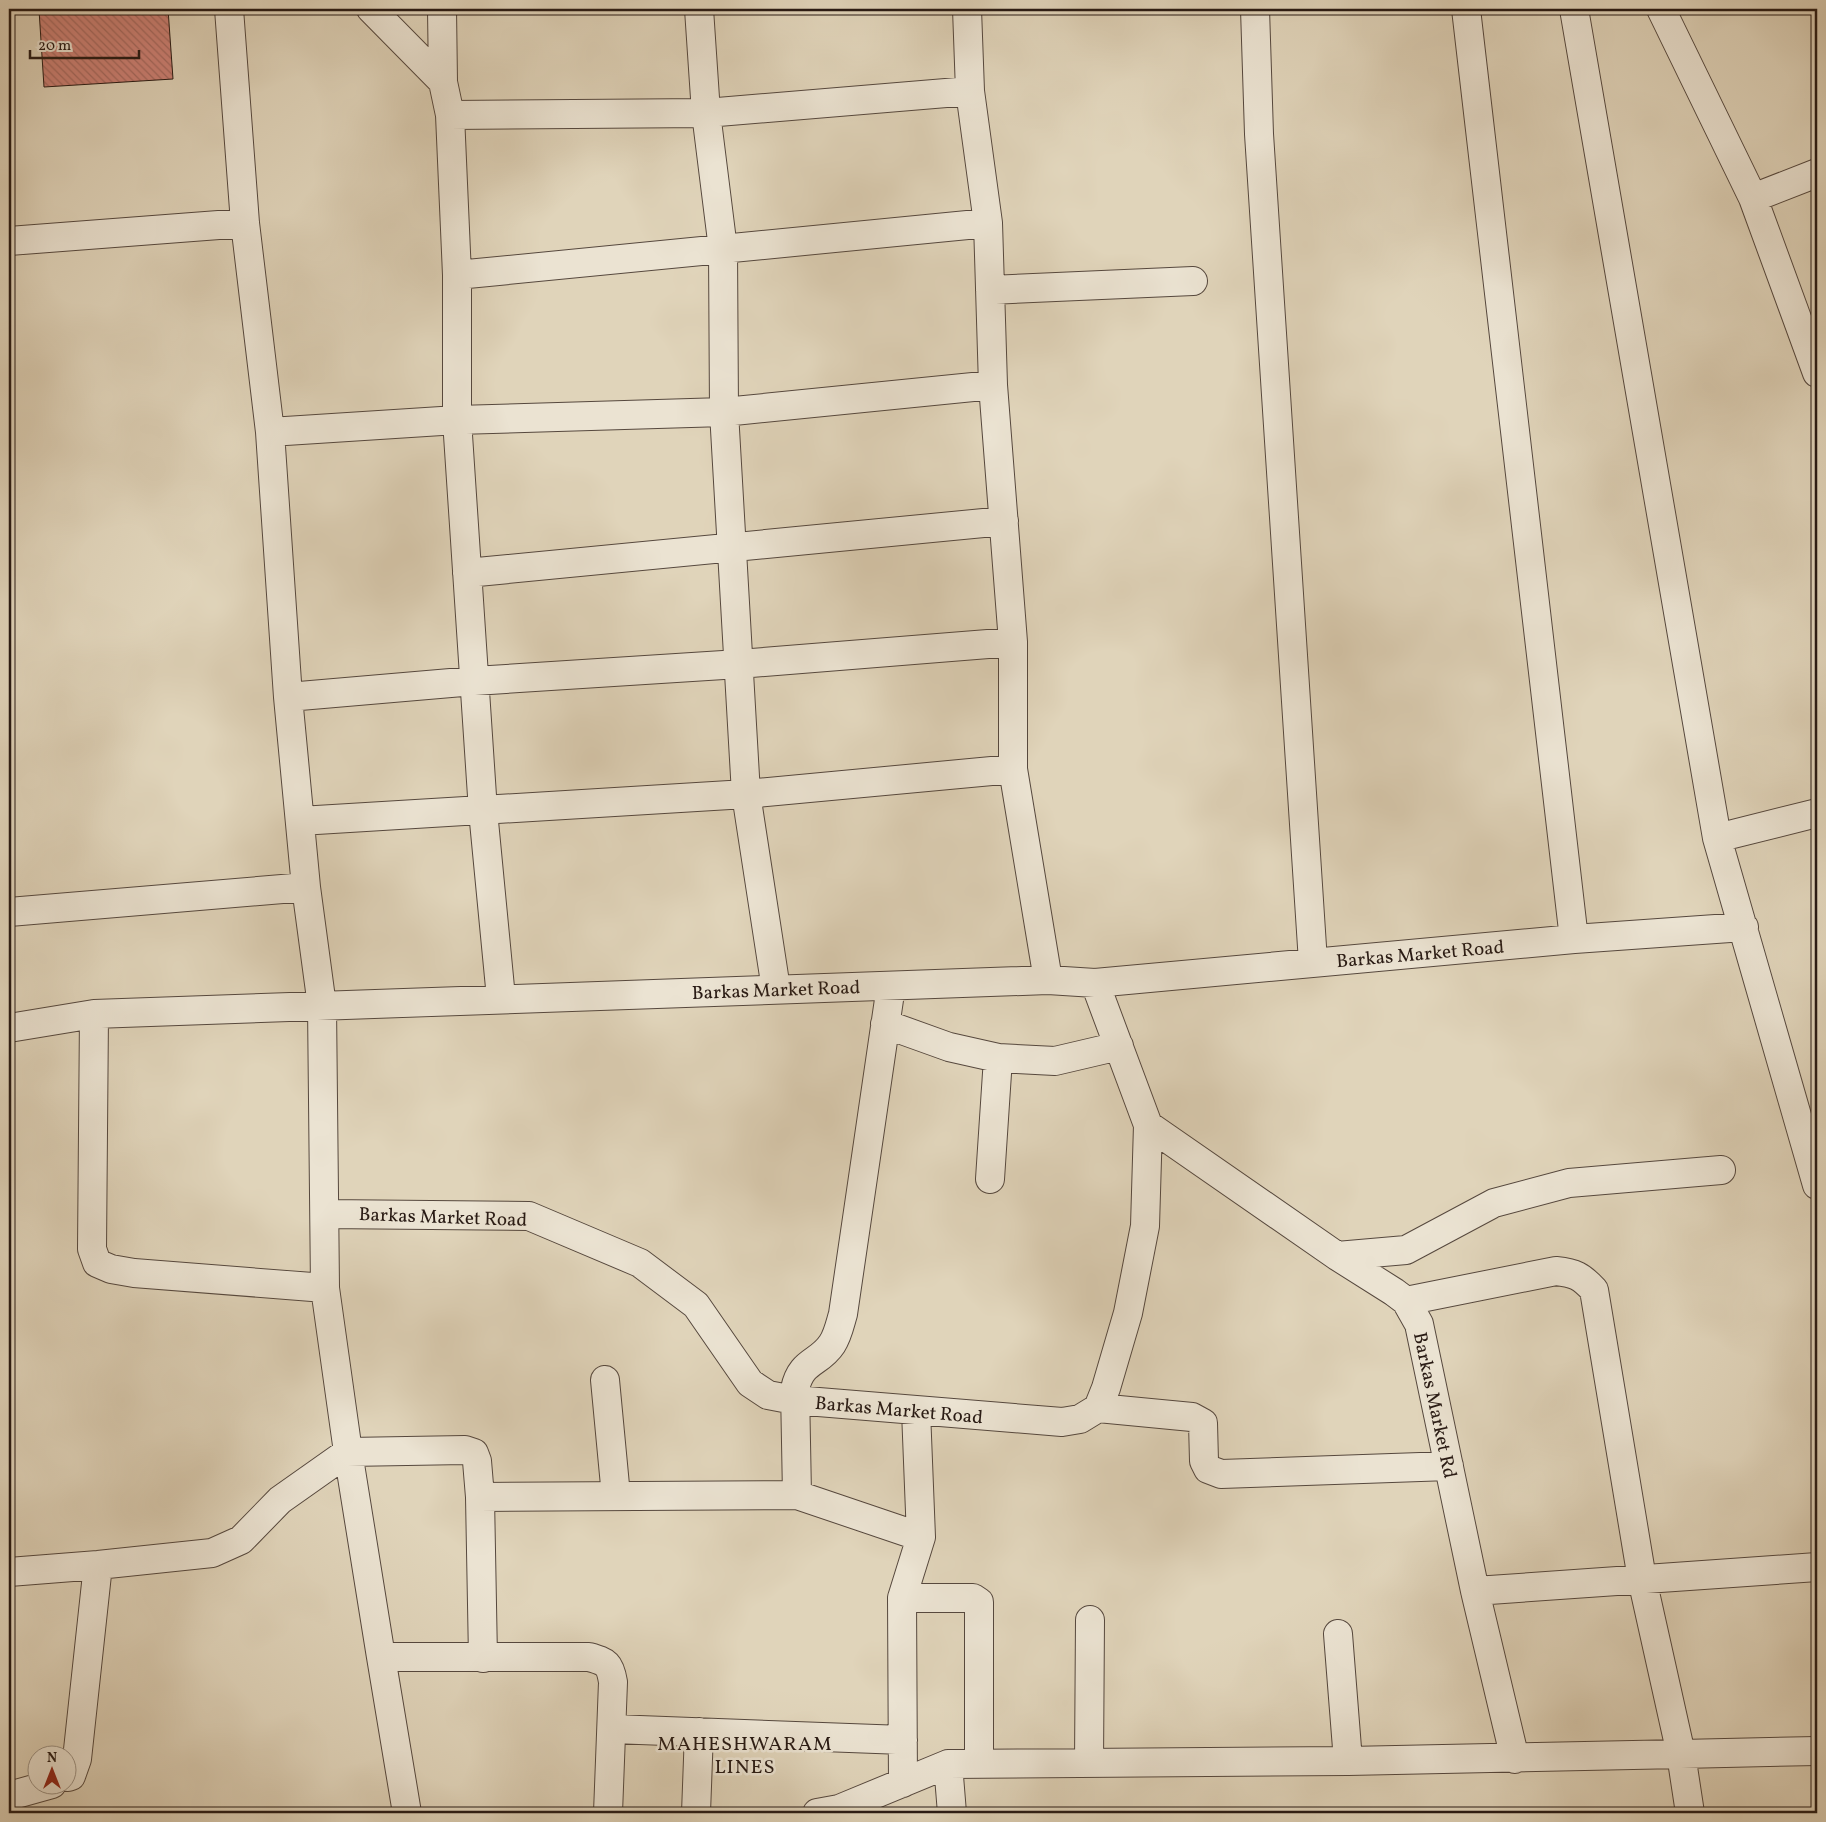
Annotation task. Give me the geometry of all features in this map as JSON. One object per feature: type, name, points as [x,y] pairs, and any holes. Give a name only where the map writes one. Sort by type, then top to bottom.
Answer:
[{"type":"street","points":[[229,9],[245,222],[270,432],[288,697],[306,887],[322,1006],[325,1288],[348,1452],[408,1813],[403,1813]]},
{"type":"street","points":[[371,9],[443,82]]},
{"type":"street","points":[[442,9],[443,82],[450,115],[457,274],[457,420],[483,810],[502,998]]},
{"type":"street","points":[[699,9],[706,113],[723,248],[724,412],[746,794],[776,989]]},
{"type":"street","points":[[968,9],[970,91],[988,222],[992,385],[1013,642],[1013,769],[1048,980]]},
{"type":"street","points":[[1255,9],[1259,134],[1314,962]]},
{"type":"street","points":[[1466,9],[1574,939]]},
{"type":"street","points":[[1574,9],[1718,838],[1817,1185]]},
{"type":"street","points":[[1661,9],[1754,198],[1808,318],[1817,373]]},
{"type":"street","points":[[450,115],[706,113],[970,91]]},
{"type":"street","points":[[1754,198],[1817,174]]},
{"type":"street","points":[[9,241],[245,222]]},
{"type":"street","points":[[457,274],[988,222]]},
{"type":"street","points":[[990,290],[1193,281]]},
{"type":"street","points":[[270,432],[457,420],[724,412],[992,385]]},
{"type":"street","points":[[467,573],[1004,521]]},
{"type":"street","points":[[288,697],[474,681],[739,664],[1013,642]]},
{"type":"street","points":[[300,821],[746,794],[1013,769]]},
{"type":"street","points":[[1718,838],[1817,813]]},
{"type":"street","points":[[9,912],[306,887]]},
{"type":"street","name":"Barkas Market Road","points":[[9,1028],[94,1014],[1048,980],[1095,983],[1574,939],[1744,927]]},
{"type":"street","points":[[1095,983],[1148,1125],[1145,1226],[1128,1313],[1106,1388],[1098,1408],[1192,1417],[1203,1423],[1204,1461],[1208,1469],[1221,1474],[1449,1466]]},
{"type":"street","points":[[797,1494],[794,1400],[798,1377],[809,1363],[832,1345],[843,1314],[891,986]]},
{"type":"street","points":[[94,1014],[92,1249],[97,1262],[111,1268],[134,1273],[325,1288]]},
{"type":"street","points":[[885,1024],[949,1047],[998,1058],[1055,1061],[1119,1046]]},
{"type":"street","points":[[990,1178],[998,1058]]},
{"type":"street","name":"Barkas Market Rd","points":[[1148,1125],[1337,1256],[1406,1301],[1419,1324],[1475,1591],[1515,1759]]},
{"type":"street","points":[[1337,1256],[1406,1250],[1494,1203],[1570,1183],[1721,1170]]},
{"type":"street","name":"Barkas Market Road","points":[[325,1214],[529,1216],[640,1262],[696,1305],[750,1383],[768,1396],[794,1400],[1062,1422],[1080,1419],[1098,1408]]},
{"type":"street","points":[[1406,1301],[1556,1271],[1570,1272],[1583,1278],[1594,1290],[1642,1579],[1682,1754],[1690,1813]]},
{"type":"street","points":[[605,1380],[616,1496]]},
{"type":"street","points":[[903,1783],[902,1598],[921,1538],[916,1410]]},
{"type":"street","points":[[9,1572],[212,1553],[241,1540],[280,1500],[348,1452],[466,1450],[474,1453],[477,1461],[480,1497],[484,1658]]},
{"type":"street","points":[[480,1497],[797,1494],[921,1538]]},
{"type":"street","points":[[78,1750],[98,1565]]},
{"type":"street","points":[[1475,1591],[1817,1567]]},
{"type":"street","points":[[902,1598],[973,1598],[979,1602],[979,1764]]},
{"type":"street","points":[[1089,1763],[1090,1620]]},
{"type":"street","points":[[1338,1634],[1348,1761]]},
{"type":"street","points":[[381,1657],[588,1656],[603,1661],[611,1669],[614,1682],[608,1813]]},
{"type":"street","points":[[613,1729],[902,1740]]},
{"type":"street","points":[[696,1813],[699,1732]]},
{"type":"street","points":[[817,1813],[839,1809],[948,1764],[1515,1759],[1817,1751]]},
{"type":"street","points":[[948,1764],[952,1813]]},
{"type":"street","points":[[9,1796],[28,1791]]},
{"type":"building","points":[[9,9],[168,9],[173,79],[44,87],[39,10],[9,12]]},
{"type":"district","name":"MAHESHWARAM LINES","points":[[745,1754]]}]
